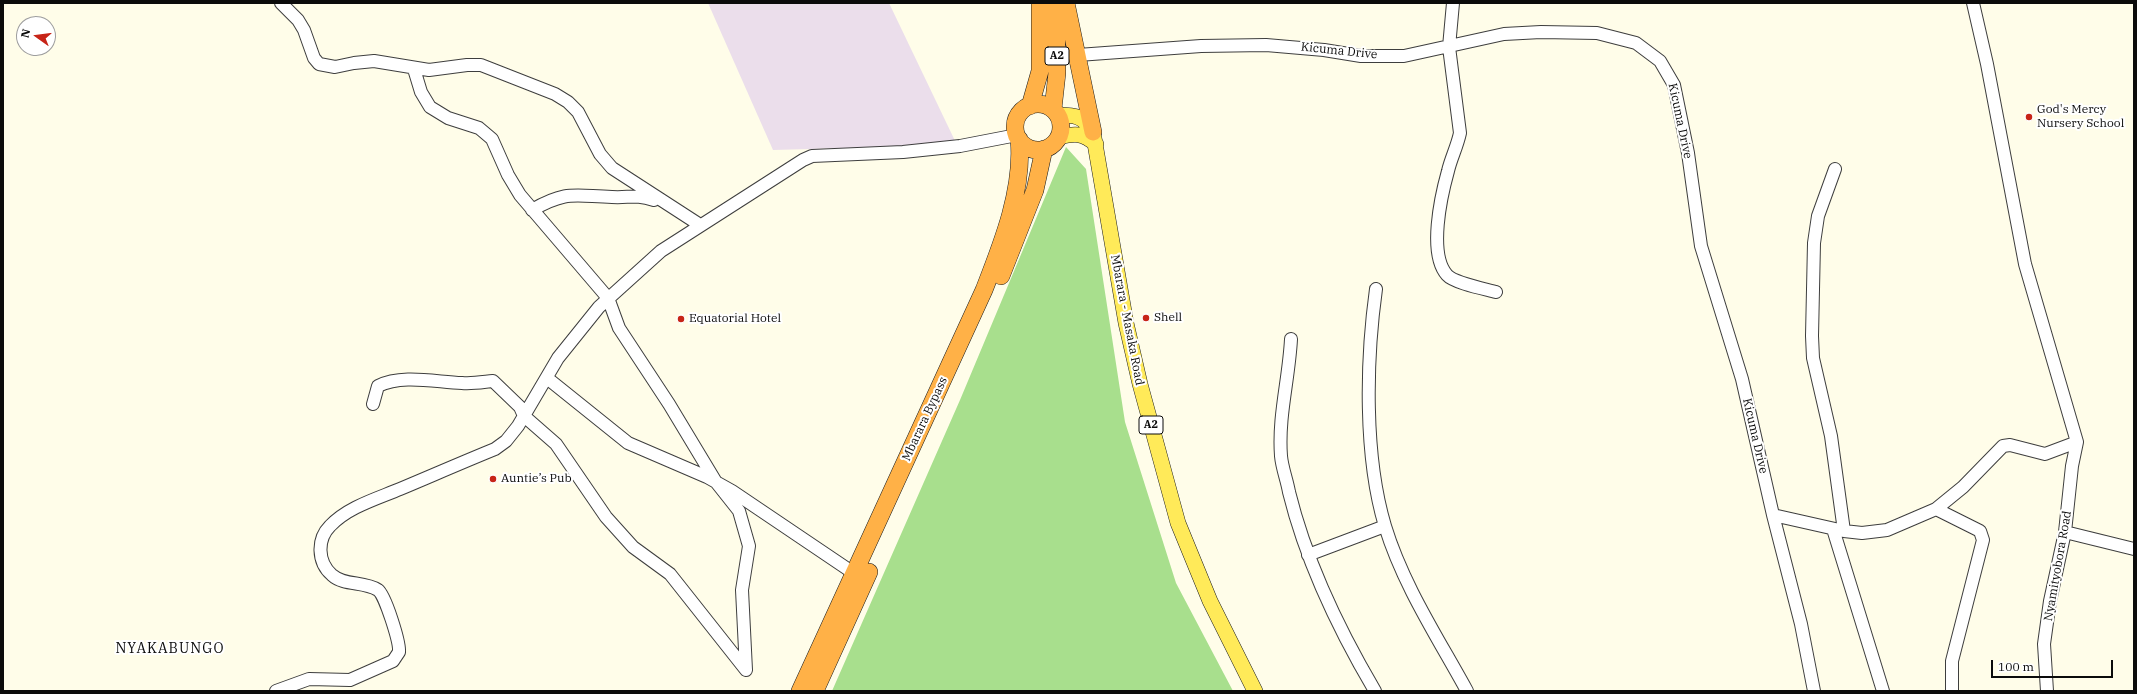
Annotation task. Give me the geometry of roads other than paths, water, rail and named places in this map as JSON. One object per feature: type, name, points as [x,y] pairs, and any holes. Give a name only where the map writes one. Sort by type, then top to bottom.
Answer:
[{"type":"highway","name":"A2","points":[[1018,137],[1016,124],[1018,116],[1030,106],[1040,71],[1040,3]]},
{"type":"highway","name":"A2","points":[[1056,3],[1064,26],[1078,55],[1095,138]]},
{"type":"highway","name":"A2","points":[[1059,136],[1061,126],[1055,112],[1056,73],[1064,26],[1066,3]]},
{"type":"highway","points":[[1030,106],[1042,105],[1055,112]]},
{"type":"highway","points":[[1018,137],[1030,148],[1044,149],[1052,145],[1059,136]]},
{"type":"highway","name":"Mbarara Bypass","points":[[800,691],[965,333],[999,253],[1015,189],[1020,155],[1018,137]]},
{"type":"highway","name":"Mbarara Bypass","points":[[815,691],[1012,252],[1035,190],[1044,149]]},
{"type":"main road","points":[[1055,112],[1083,119],[1095,138]]},
{"type":"main road","points":[[1059,136],[1075,133],[1095,138]]},
{"type":"main road","name":"Mbarara - Masaka Road","points":[[1095,138],[1126,323],[1140,384],[1176,515],[1210,601],[1255,691]]},
{"type":"street","points":[[281,3],[298,20],[304,30],[314,58],[319,64],[335,67],[358,62],[374,61],[414,69],[430,70],[467,65],[482,65],[555,94],[568,102],[578,112],[600,154],[612,168],[700,225]]},
{"type":"street","points":[[1453,3],[1449,47],[1460,133],[1458,145],[1448,171],[1439,213],[1437,250],[1441,266],[1448,276],[1496,292]]},
{"type":"street","points":[[1773,515],[1839,530],[1862,533],[1887,530],[1936,509],[1964,487],[2003,446],[2010,444],[2045,454],[2077,442],[2025,264],[1973,3]]},
{"type":"street","name":"Kicuma Drive","points":[[1078,55],[1201,46],[1266,45],[1324,50],[1361,56],[1404,56],[1504,34],[1541,32],[1597,33],[1636,43],[1660,61],[1674,85],[1688,153],[1701,246],[1742,379],[1773,515],[1801,624],[1814,691]]},
{"type":"street","points":[[373,404],[378,386],[386,382],[421,380],[464,384],[493,381],[520,407],[524,416],[556,444],[606,517],[633,547],[670,574],[746,670],[742,590],[749,546],[739,511],[716,482],[669,404],[619,328],[608,298],[532,210],[508,175],[492,139],[486,132],[465,122],[448,118],[430,107],[421,92],[414,69]]},
{"type":"street","points":[[276,691],[309,679],[350,680],[392,661],[399,652],[397,638],[381,593],[373,588],[340,579],[331,574],[325,566],[320,555],[320,542],[330,525],[356,508],[495,449],[506,440],[524,416],[558,358],[581,327],[608,298],[661,251],[700,225],[812,156],[903,152],[960,146],[1018,137]]},
{"type":"street","points":[[1835,169],[1818,216],[1814,243],[1813,358],[1831,436],[1839,530],[1883,691]]},
{"type":"street","points":[[532,210],[550,200],[568,194],[613,198],[639,195],[667,204]]},
{"type":"street","points":[[1376,289],[1370,329],[1370,427],[1372,467],[1385,526],[1414,596],[1467,691]]},
{"type":"street","points":[[1290,339],[1290,356],[1280,421],[1281,458],[1296,521],[1308,555],[1327,597],[1375,691]]},
{"type":"street","points":[[547,378],[628,443],[716,482],[732,491],[855,574]]},
{"type":"street","name":"Nyamityobora Road","points":[[2047,691],[2044,644],[2050,601],[2065,532],[2072,466],[2077,442]]},
{"type":"street","points":[[1936,509],[1980,531],[1983,540],[1952,661],[1952,691]]},
{"type":"street","points":[[1308,555],[1385,526]]},
{"type":"street","points":[[2065,532],[2134,548]]},
{"type":"place","name":"God's Mercy Nursery School","points":[[2029,117]]},
{"type":"place","name":"Shell","points":[[1146,318]]},
{"type":"place","name":"Equatorial Hotel","points":[[681,319]]},
{"type":"place","name":"Auntie’s Pub","points":[[493,479]]},
{"type":"district","name":"NYAKABUNGO","points":[[170,649]]}]
